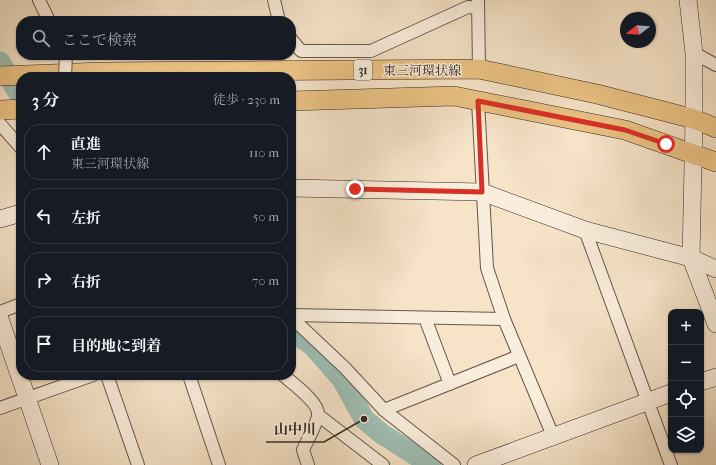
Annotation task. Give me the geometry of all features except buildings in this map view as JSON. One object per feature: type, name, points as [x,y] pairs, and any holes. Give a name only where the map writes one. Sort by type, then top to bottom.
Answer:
[{"type":"main road","name":"東三河環状線","points":[[102,72],[479,69],[597,94],[694,120],[716,128]]},
{"type":"main road","name":"東三河環状線","points":[[0,76],[16,75]]},
{"type":"main road","name":"東三河環状線","points":[[296,101],[454,96],[625,130],[716,162]]},
{"type":"main road","points":[[0,110],[16,109]]},
{"type":"street","points":[[274,0],[279,16]]},
{"type":"street","points":[[688,0],[694,53],[694,120],[690,258],[716,324]]},
{"type":"street","points":[[40,3],[46,16]]},
{"type":"street","points":[[296,45],[301,51],[371,51],[468,7],[478,4],[479,69]]},
{"type":"street","points":[[694,53],[716,61]]},
{"type":"street","points":[[694,53],[716,64]]},
{"type":"street","points":[[65,72],[66,60]]},
{"type":"street","points":[[478,101],[487,268],[504,319],[553,436]]},
{"type":"street","points":[[0,124],[16,142]]},
{"type":"street","points":[[296,188],[482,192],[585,230],[690,258],[716,269]]},
{"type":"street","points":[[0,219],[16,214]]},
{"type":"street","points":[[585,230],[671,465]]},
{"type":"street","points":[[0,312],[16,306]]},
{"type":"street","points":[[296,316],[504,319]]},
{"type":"street","points":[[425,318],[450,384]]},
{"type":"street","points":[[0,319],[16,366]]},
{"type":"street","points":[[296,321],[345,368],[384,410],[454,465]]},
{"type":"street","points":[[384,410],[519,356]]},
{"type":"street","points":[[704,381],[716,377]]},
{"type":"street","points":[[21,380],[50,465]]},
{"type":"street","points":[[0,408],[79,380]]},
{"type":"street","points":[[109,380],[138,465]]},
{"type":"street","points":[[191,380],[219,465]]},
{"type":"street","points":[[289,380],[312,401],[317,408],[318,415],[303,450],[308,465]]},
{"type":"street","points":[[476,465],[668,394]]},
{"type":"street","points":[[318,415],[383,465]]},
{"type":"waterway","points":[[0,62],[16,89]]},
{"type":"waterway","points":[[296,334],[313,346],[342,379],[364,419],[382,434],[431,465]]},
{"type":"place","name":"山中川","points":[[364,419]]},
{"type":"route","points":[[355,189],[482,192],[478,101],[625,130],[666,144]]}]
